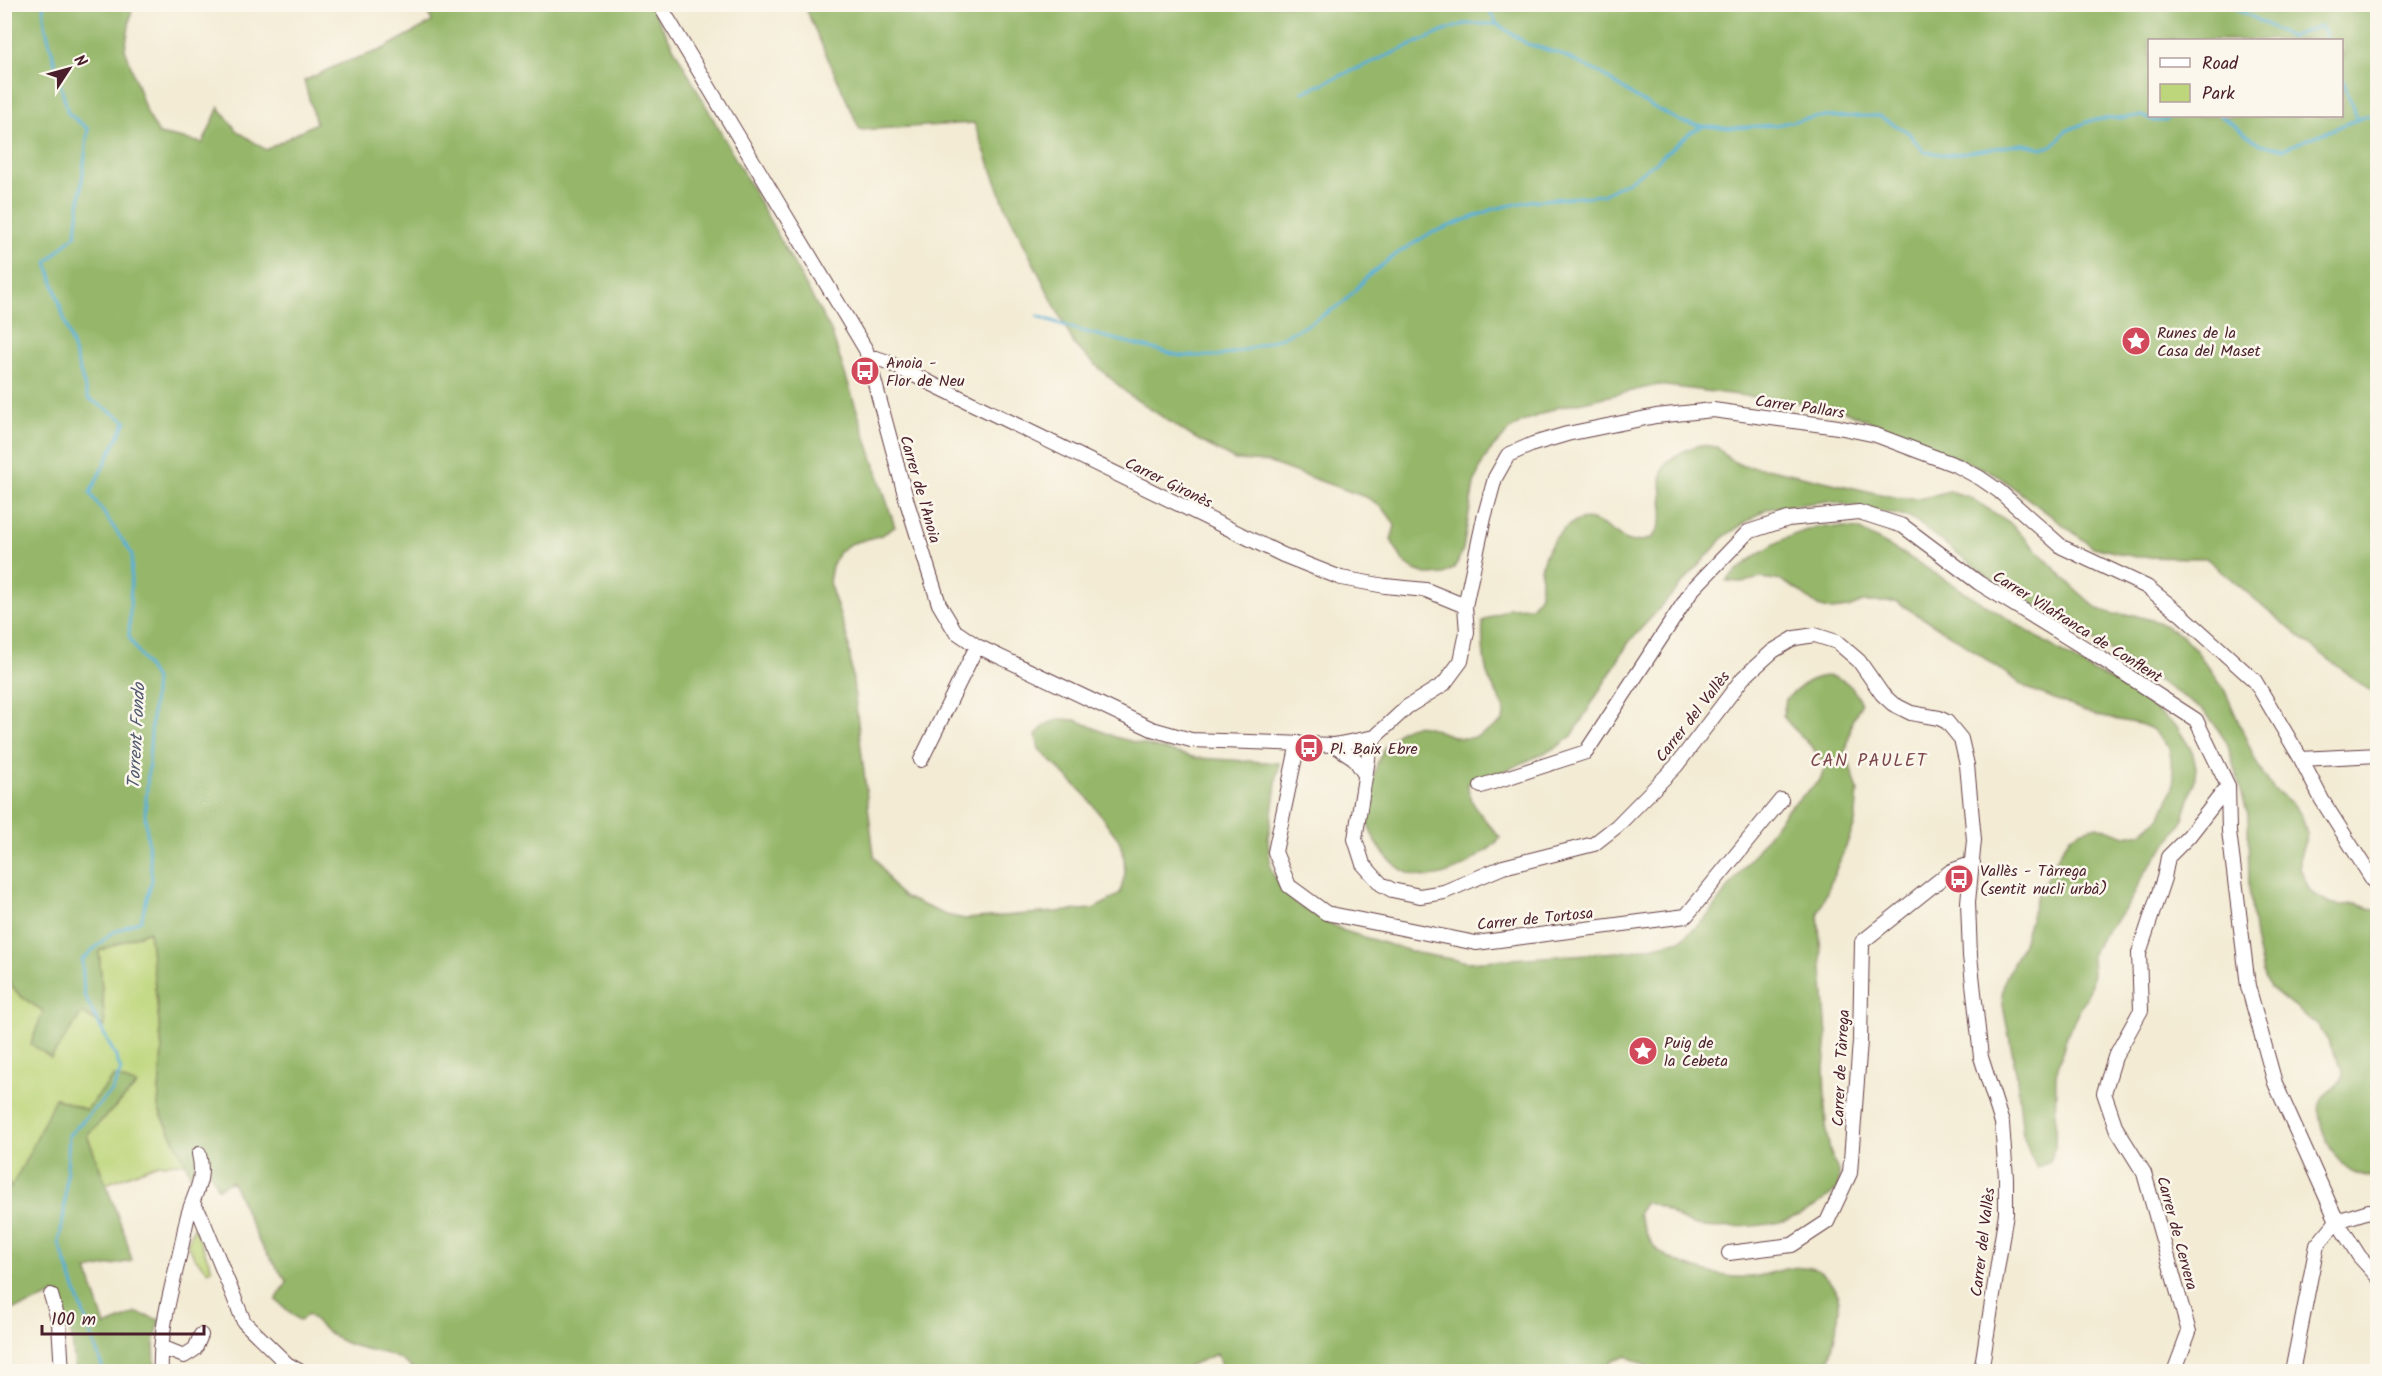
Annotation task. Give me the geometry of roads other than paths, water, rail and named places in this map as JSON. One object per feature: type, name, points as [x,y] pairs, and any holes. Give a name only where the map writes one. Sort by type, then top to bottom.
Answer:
[{"type":"street","name":"Carrer de l'Anoia","points":[[659,4],[861,341],[869,359],[907,502],[939,604],[955,631],[976,646],[1170,736],[1191,740],[1334,745],[1375,737]]},
{"type":"street","name":"Carrer Gironès","points":[[869,359],[876,358],[885,361],[1283,555],[1341,578],[1426,590],[1465,606]]},
{"type":"street","name":"Carrer Pallars","points":[[1375,737],[1407,707],[1444,684],[1461,661],[1467,632],[1465,606],[1492,488],[1508,455],[1533,444],[1567,434],[1656,416],[1713,410],[1838,427],[1896,441],[1980,478],[1999,491],[2062,547],[2147,587],[2182,615],[2255,681],[2301,759],[2322,800],[2378,888]]},
{"type":"street","name":"Carrer Vilafranca de Conflent","points":[[1481,786],[1586,752],[1694,589],[1748,532],[1788,519],[1859,512],[1903,526],[1979,583],[2196,720],[2228,786],[2229,831],[2248,986],[2276,1083],[2337,1221],[2359,1256],[2378,1277]]},
{"type":"street","name":"Carrer del Vallès","points":[[1375,737],[1364,773],[1355,839],[1364,864],[1380,884],[1392,890],[1420,896],[1444,892],[1503,867],[1587,846],[1603,838],[1676,766],[1748,672],[1786,642],[1795,638],[1815,635],[1837,642],[1848,650],[1882,694],[1893,704],[1911,713],[1939,718],[1955,730],[1965,748],[1974,840],[1968,912],[1971,967],[1982,1057],[2001,1124],[2007,1195],[1981,1371]]},
{"type":"street","points":[[921,760],[976,646]]},
{"type":"street","name":"Carrer de Tortosa","points":[[1298,743],[1275,852],[1288,886],[1326,913],[1476,943],[1686,916],[1781,800]]},
{"type":"street","points":[[1334,745],[1354,758],[1364,773]]},
{"type":"street","points":[[2301,759],[2378,755]]},
{"type":"street","name":"Carrer de Cervera","points":[[2174,1371],[2188,1332],[2144,1173],[2116,1128],[2104,1093],[2115,1057],[2141,1010],[2139,952],[2164,878],[2168,857],[2189,836],[2228,786]]},
{"type":"street","name":"Carrer de Tàrrega","points":[[1729,1252],[1792,1245],[1827,1222],[1850,1173],[1860,1041],[1862,942],[1951,871],[1973,863]]},
{"type":"street","points":[[161,1371],[161,1347],[177,1266],[202,1175],[199,1154]]},
{"type":"street","points":[[193,1203],[201,1216],[244,1322],[286,1365],[301,1371]]},
{"type":"street","points":[[2292,1371],[2317,1245],[2337,1221],[2369,1211],[2378,1213]]},
{"type":"street","points":[[51,1295],[59,1323],[62,1371]]},
{"type":"street","points":[[161,1347],[184,1356],[195,1349],[201,1335]]},
{"type":"waterway","name":"Torrent Fondo","points":[[43,4],[45,25],[68,113],[88,129],[76,234],[47,262],[88,398],[126,421],[90,493],[132,554],[129,637],[155,679],[145,814],[152,880],[141,920],[110,934],[82,960],[84,995],[121,1070],[112,1091],[69,1135],[64,1213],[59,1243],[104,1372]]},
{"type":"waterway","points":[[1486,4],[1497,24]]},
{"type":"waterway","points":[[2228,4],[2290,37],[2320,26],[2328,39]]},
{"type":"waterway","points":[[1303,92],[1449,29],[1465,24],[1497,24],[1527,44],[1558,53],[1602,74],[1636,98],[1682,122],[1703,126],[1733,128],[1775,125],[1815,117],[1879,116],[1908,132],[1924,152],[1948,155],[2023,144],[2043,148],[2052,146],[2066,131],[2092,120],[2141,116],[2155,121],[2166,121],[2168,117]]},
{"type":"waterway","points":[[2343,80],[2357,120]]},
{"type":"waterway","points":[[2222,117],[2260,144],[2283,149],[2366,116],[2378,118]]},
{"type":"waterway","points":[[1038,316],[1078,330],[1181,356],[1220,356],[1248,349],[1280,338],[1307,325],[1343,303],[1368,276],[1398,253],[1429,234],[1494,209],[1530,201],[1603,195],[1652,165],[1691,132],[1702,127]]},
{"type":"place","name":"Runes de la Casa del Maset","points":[[2136,341]]},
{"type":"place","name":"Anoia - Flor de Neu","points":[[865,371]]},
{"type":"place","name":"Pl. Baix Ebre","points":[[1309,748]]},
{"type":"place","name":"Vallès - Tàrrega (sentit nucli urbà)","points":[[1959,879]]},
{"type":"place","name":"Puig de la Cebeta","points":[[1643,1051]]},
{"type":"district","name":"CAN PAULET","points":[[1869,760]]}]
